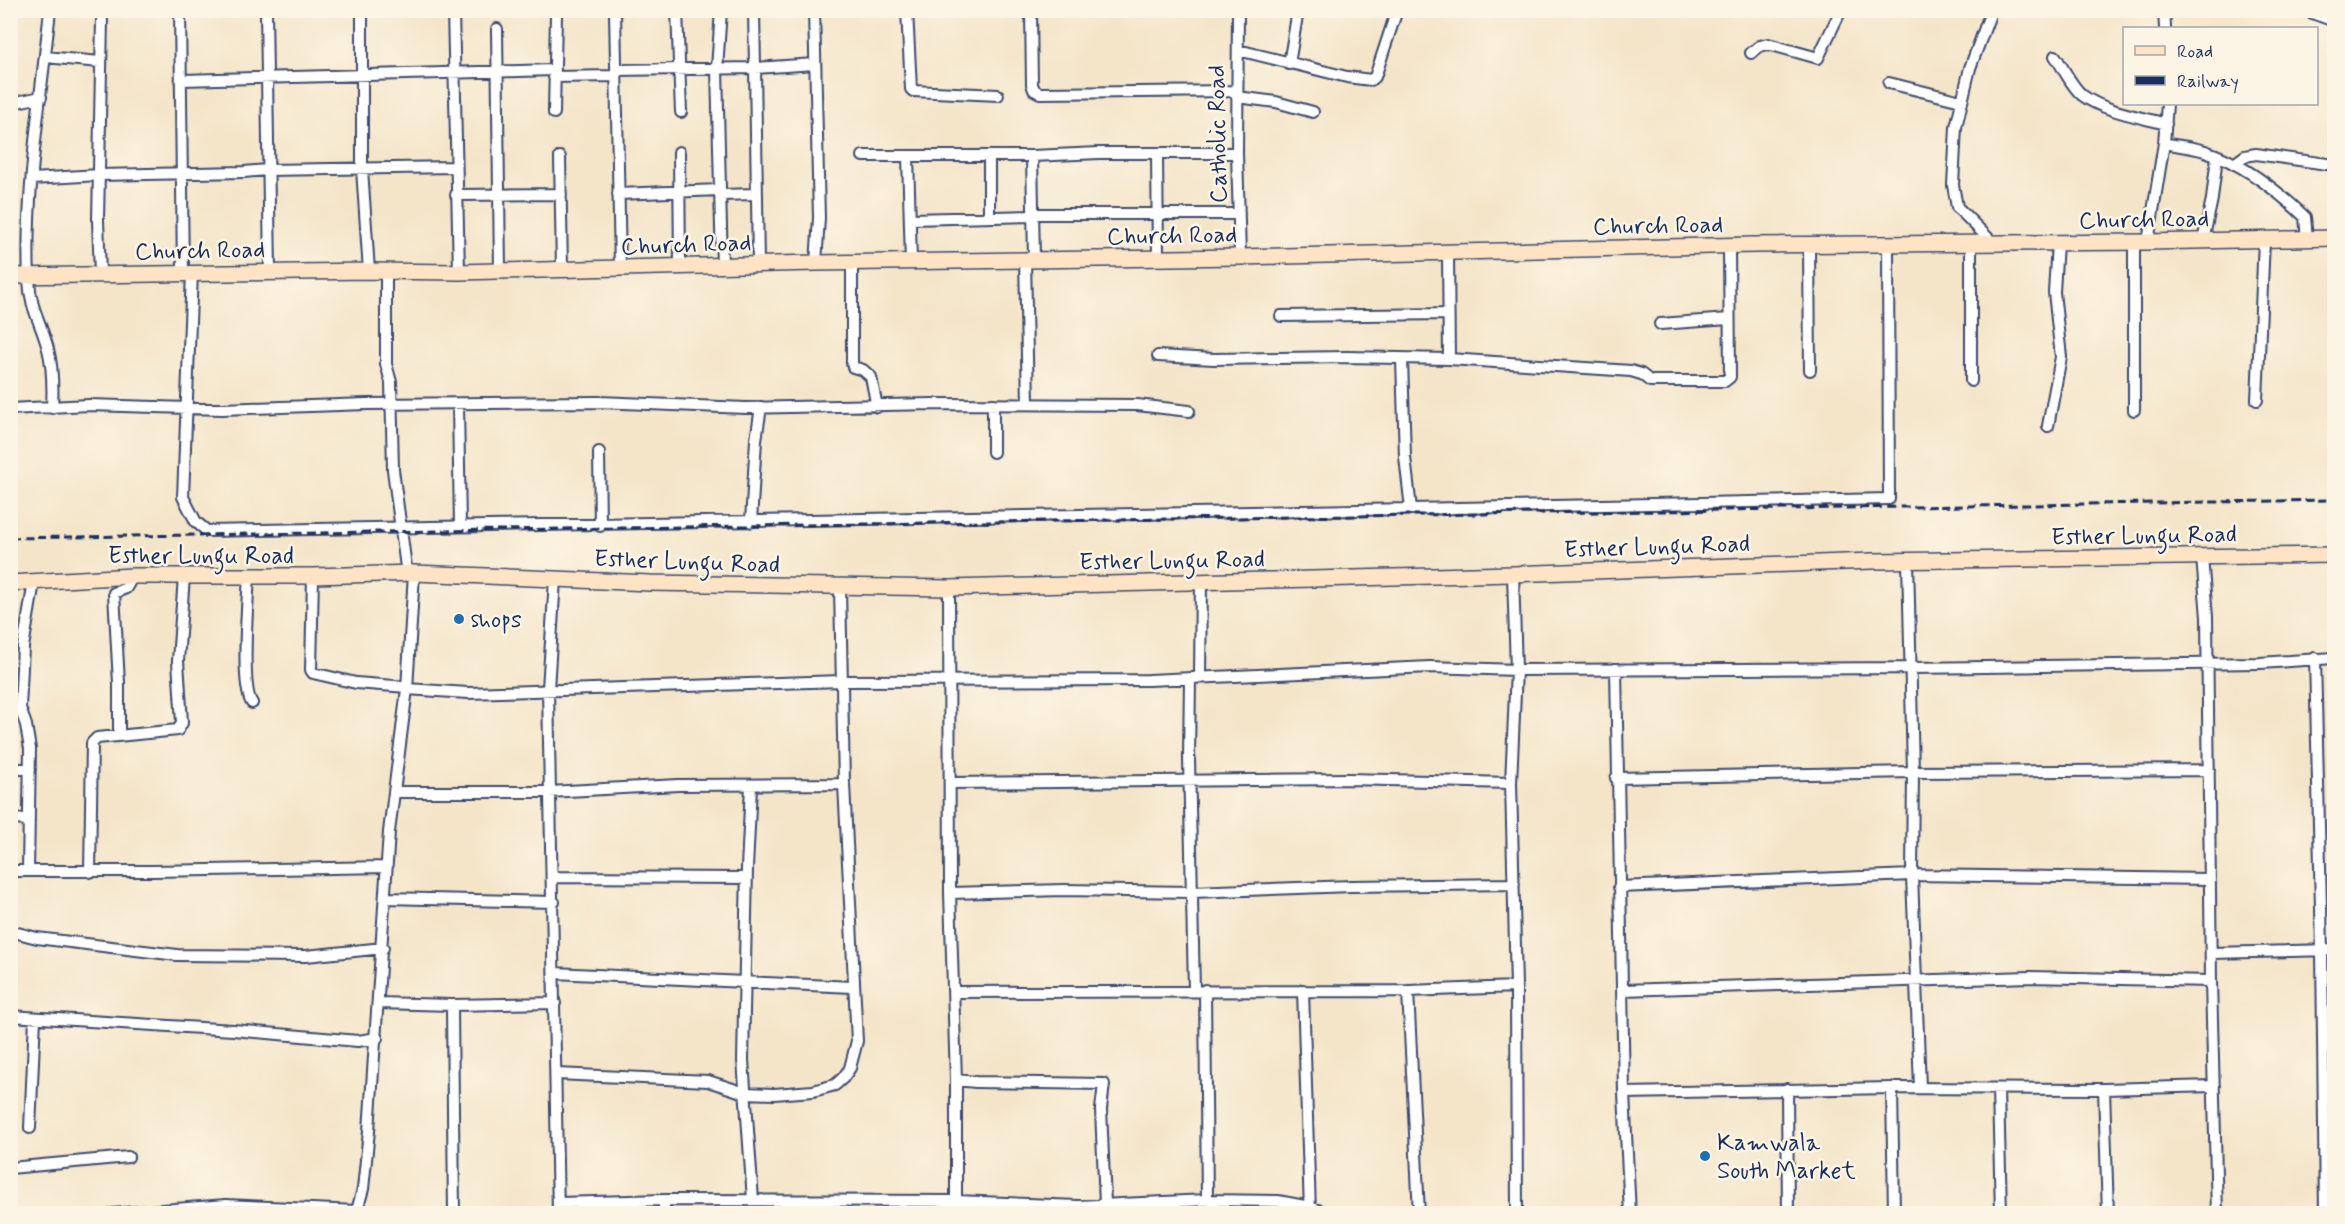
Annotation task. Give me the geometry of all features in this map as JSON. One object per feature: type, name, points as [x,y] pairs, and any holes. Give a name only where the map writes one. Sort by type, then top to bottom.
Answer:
[{"type":"street","points":[[50,10],[32,179],[29,276],[30,300],[48,347],[51,364],[52,408]]},
{"type":"street","points":[[180,10],[182,173],[188,273],[183,497],[196,522],[207,531],[976,520],[1411,508],[1890,499],[1887,244]]},
{"type":"street","points":[[266,10],[270,272]]},
{"type":"street","points":[[362,10],[362,168],[369,271]]},
{"type":"street","points":[[453,10],[459,272]]},
{"type":"street","points":[[554,10],[556,15],[554,113]]},
{"type":"street","points":[[677,10],[681,112]]},
{"type":"street","points":[[721,10],[717,69],[722,266]]},
{"type":"street","points":[[754,10],[758,264]]},
{"type":"street","points":[[814,10],[819,218],[816,263]]},
{"type":"street","points":[[907,10],[913,92],[998,95]]},
{"type":"street","points":[[1031,10],[1032,84],[1034,90],[1040,93],[1237,94],[1313,112]]},
{"type":"street","name":"Catholic Road","points":[[1238,10],[1240,257]]},
{"type":"street","points":[[1289,64],[1298,10]]},
{"type":"street","points":[[1238,50],[1289,64],[1365,81],[1371,80],[1375,77],[1397,10]]},
{"type":"street","points":[[1751,53],[1760,46],[1768,44],[1818,58],[1841,10]]},
{"type":"street","points":[[2164,10],[2165,27]]},
{"type":"street","points":[[2304,10],[2334,21]]},
{"type":"street","points":[[615,12],[620,268]]},
{"type":"street","points":[[1989,17],[1970,68],[1961,101],[1953,155],[1954,197],[1957,207],[1994,243]]},
{"type":"street","points":[[100,274],[102,20]]},
{"type":"street","points":[[497,29],[500,271]]},
{"type":"street","points":[[2055,56],[2080,94],[2100,105],[2125,114],[2135,114],[2166,124]]},
{"type":"street","points":[[45,57],[100,62]]},
{"type":"street","points":[[182,80],[496,71],[554,74],[616,73],[815,64]]},
{"type":"street","points":[[1889,83],[1961,101]]},
{"type":"street","points":[[10,106],[17,102],[41,97]]},
{"type":"street","points":[[2134,410],[2141,242],[2164,143],[2167,105]]},
{"type":"street","points":[[2164,143],[2204,151],[2256,177],[2302,214],[2306,221],[2307,239]]},
{"type":"street","points":[[679,152],[680,267]]},
{"type":"street","points":[[862,156],[989,157],[1099,153],[1238,153]]},
{"type":"street","points":[[1157,153],[1158,258]]},
{"type":"street","points":[[2234,164],[2244,156],[2256,154],[2334,165]]},
{"type":"street","points":[[560,156],[562,269]]},
{"type":"street","points":[[908,156],[911,262]]},
{"type":"street","points":[[1028,404],[1029,259],[1033,215],[1032,156]]},
{"type":"street","points":[[2203,241],[2213,192],[2217,156]]},
{"type":"street","points":[[989,157],[989,217]]},
{"type":"street","points":[[32,179],[267,170],[456,167]]},
{"type":"street","points":[[618,194],[680,192],[757,194]]},
{"type":"street","points":[[456,195],[561,194]]},
{"type":"street","points":[[910,219],[1033,215],[1239,214]]},
{"type":"street","name":"Church Road","points":[[10,276],[369,271],[459,272],[852,262],[1240,257],[1809,244],[2057,243],[2334,238]]},
{"type":"street","points":[[2257,400],[2264,240]]},
{"type":"street","points":[[1971,243],[1971,381]]},
{"type":"street","points":[[2048,426],[2061,357],[2054,291],[2057,243]]},
{"type":"street","points":[[1809,244],[1810,370]]},
{"type":"street","points":[[1158,356],[1204,359],[1347,357],[1449,359],[1631,371],[1641,374],[1650,381],[1725,381],[1730,377],[1729,246]]},
{"type":"street","points":[[1448,252],[1449,359]]},
{"type":"street","points":[[852,262],[852,363],[853,366],[871,376],[877,406]]},
{"type":"street","points":[[112,1214],[226,1205],[356,1212],[363,1189],[377,1038],[387,867],[407,688],[414,573],[406,567],[393,470],[391,382],[386,364],[386,271]]},
{"type":"street","points":[[1281,316],[1448,314]]},
{"type":"street","points":[[1660,324],[1729,320]]},
{"type":"street","points":[[1402,359],[1405,458],[1411,508]]},
{"type":"street","points":[[10,409],[89,405],[186,409],[599,402],[761,407],[1137,405],[1189,411]]},
{"type":"street","points":[[993,404],[993,452]]},
{"type":"street","points":[[458,405],[460,526]]},
{"type":"street","points":[[751,522],[756,440],[761,407]]},
{"type":"street","points":[[599,452],[600,526]]},
{"type":"street","name":"Esther Lungu Road","points":[[10,583],[133,576],[313,576],[414,573],[840,588],[949,588],[1908,561],[2334,555]]},
{"type":"street","points":[[2202,557],[2207,617],[2211,981],[2217,1214]]},
{"type":"street","points":[[1908,561],[1913,772],[1912,875],[1920,1088]]},
{"type":"street","points":[[1513,573],[1516,670],[1511,783],[1516,987],[1516,1214]]},
{"type":"street","points":[[249,575],[246,655],[248,694],[252,703]]},
{"type":"street","points":[[119,735],[119,682],[114,594],[126,588],[133,576]]},
{"type":"street","points":[[90,872],[92,743],[97,738],[178,730],[182,723],[178,661],[184,576]]},
{"type":"street","points":[[313,576],[311,670],[314,674],[356,683],[468,693],[842,681],[1149,680],[1430,667],[1516,670],[1911,668],[2260,663],[2334,658]]},
{"type":"street","points":[[555,579],[548,689],[559,1208],[664,1200],[753,1200],[878,1208],[956,1201],[1078,1206],[1207,1200],[1278,1201],[1329,1214]]},
{"type":"street","points":[[28,871],[29,739],[20,708],[23,647],[34,582]]},
{"type":"street","points":[[1201,582],[1190,782],[1192,892],[1199,990],[1207,1200]]},
{"type":"street","points":[[557,1074],[708,1081],[745,1093],[774,1094],[813,1091],[835,1085],[850,1068],[857,1041],[844,784],[840,588]]},
{"type":"street","points":[[949,588],[950,893],[956,1080],[956,1201]]},
{"type":"street","points":[[2315,658],[2325,1214]]},
{"type":"street","points":[[1616,669],[1616,778],[1624,1093],[1630,1214]]},
{"type":"street","points":[[10,769],[30,769]]},
{"type":"street","points":[[1616,778],[1913,772],[2209,770]]},
{"type":"street","points":[[950,783],[1348,779],[1511,783]]},
{"type":"street","points":[[394,792],[549,792],[678,785],[844,784]]},
{"type":"street","points":[[751,786],[743,1060],[753,1200]]},
{"type":"street","points":[[10,819],[29,820]]},
{"type":"street","points":[[10,871],[90,872],[387,867]]},
{"type":"street","points":[[1619,886],[1912,875],[2210,879]]},
{"type":"street","points":[[553,877],[747,878]]},
{"type":"street","points":[[950,893],[1063,890],[1192,892],[1352,886],[1514,884]]},
{"type":"street","points":[[385,897],[554,902]]},
{"type":"street","points":[[10,931],[37,938],[177,955],[306,956],[383,948]]},
{"type":"street","points":[[2211,953],[2334,950]]},
{"type":"street","points":[[554,973],[853,987]]},
{"type":"street","points":[[1623,990],[2030,977],[2211,981]]},
{"type":"street","points":[[954,992],[1408,991],[1516,987]]},
{"type":"street","points":[[1303,990],[1310,1210]]},
{"type":"street","points":[[1408,991],[1419,1214]]},
{"type":"street","points":[[378,1003],[452,1005],[555,1003]]},
{"type":"street","points":[[452,1005],[454,1214]]},
{"type":"street","points":[[10,1016],[244,1031],[358,1041],[377,1038]]},
{"type":"street","points":[[30,1128],[35,1018]]},
{"type":"street","points":[[956,1080],[1104,1084],[1101,1109],[1106,1204]]},
{"type":"street","points":[[1624,1093],[1787,1089],[2104,1089],[2214,1086]]},
{"type":"street","points":[[1893,1088],[1894,1214]]},
{"type":"street","points":[[1787,1089],[1788,1214]]},
{"type":"street","points":[[1998,1089],[2001,1214]]},
{"type":"street","points":[[2104,1089],[2108,1214]]},
{"type":"street","points":[[10,1168],[129,1156]]},
{"type":"street","points":[[664,1200],[664,1214]]},
{"type":"railway","points":[[10,538],[2334,500]]},
{"type":"place","name":"shops","points":[[459,619]]},
{"type":"place","name":"Kamwala South Market","points":[[1705,1156]]}]
